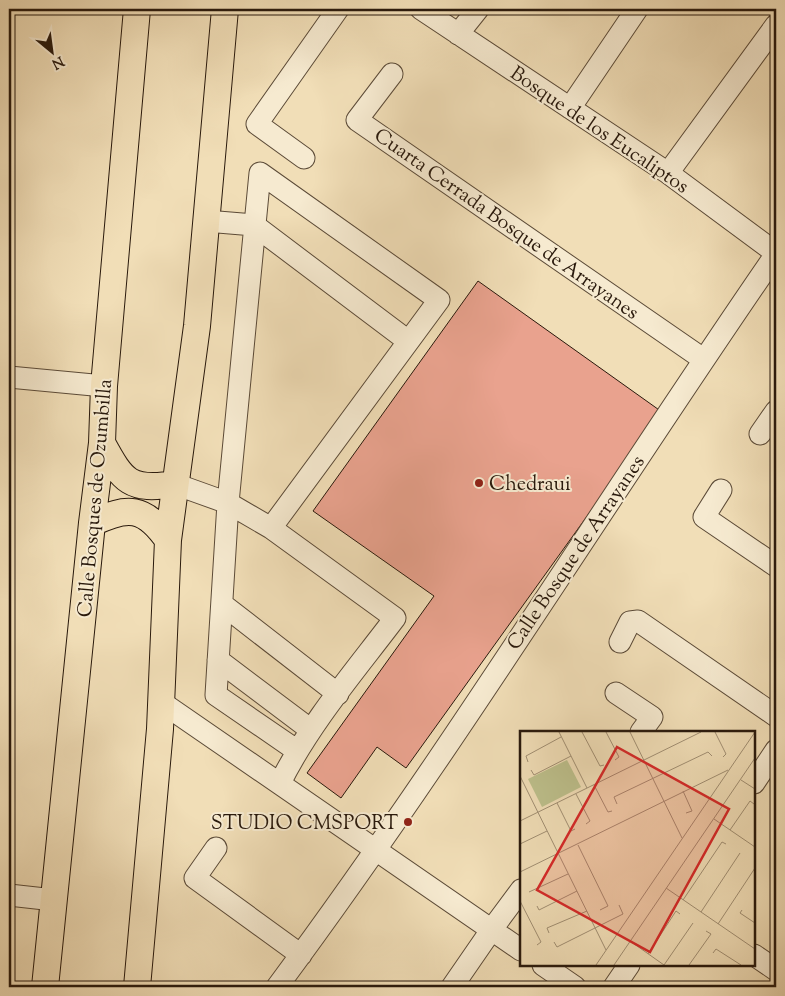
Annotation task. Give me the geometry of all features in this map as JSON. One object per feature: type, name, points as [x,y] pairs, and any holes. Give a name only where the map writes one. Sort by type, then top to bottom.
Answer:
[{"type":"main road","name":"Calle Bosques de Ozumbilla","points":[[45,987],[92,523],[102,443],[104,386],[137,9]]},
{"type":"main road","points":[[137,987],[160,729],[168,540],[197,326],[225,9]]},
{"type":"main road","points":[[102,443],[120,475],[136,485],[152,488],[175,484]]},
{"type":"main road","points":[[92,523],[123,512],[137,512],[150,518],[168,540]]},
{"type":"street","points":[[304,158],[257,124],[338,9]]},
{"type":"street","name":"Bosque de los Eucaliptos","points":[[421,9],[668,173],[776,254]]},
{"type":"street","points":[[458,34],[478,9]]},
{"type":"street","points":[[570,108],[637,9]]},
{"type":"street","points":[[668,173],[776,25]]},
{"type":"street","name":"Cuarta Cerrada Bosque de Arrayanes","points":[[392,74],[357,120],[703,360]]},
{"type":"street","points":[[271,528],[439,300],[260,173],[228,503],[216,695],[296,750]]},
{"type":"street","points":[[206,221],[254,225],[408,341]]},
{"type":"street","name":"Calle Bosque de Arrayanes","points":[[277,987],[376,850],[703,360],[776,254]]},
{"type":"street","points":[[9,377],[104,386]]},
{"type":"street","points":[[760,434],[776,411]]},
{"type":"street","points":[[175,484],[228,503],[271,528],[394,618],[296,750],[280,783]]},
{"type":"street","points":[[720,490],[704,516],[776,566]]},
{"type":"street","points":[[222,604],[338,694]]},
{"type":"street","points":[[620,642],[630,622],[638,621],[776,716]]},
{"type":"street","points":[[218,660],[311,730]]},
{"type":"street","points":[[616,693],[652,717],[643,731]]},
{"type":"street","points":[[161,702],[520,949]]},
{"type":"street","points":[[755,782],[776,750]]},
{"type":"street","points":[[216,848],[195,878],[301,955]]},
{"type":"street","points":[[452,987],[520,891]]},
{"type":"street","points":[[9,895],[54,900]]},
{"type":"street","points":[[755,956],[776,970]]},
{"type":"street","points":[[544,966],[575,987]]},
{"type":"street","points":[[614,987],[628,966]]},
{"type":"building","points":[[478,281],[662,412],[406,768],[377,747],[341,798],[307,773],[434,596],[313,511]]},
{"type":"place","name":"Chedraui","points":[[479,483]]},
{"type":"place","name":"STUDIO CMSPORT","points":[[408,822]]}]
